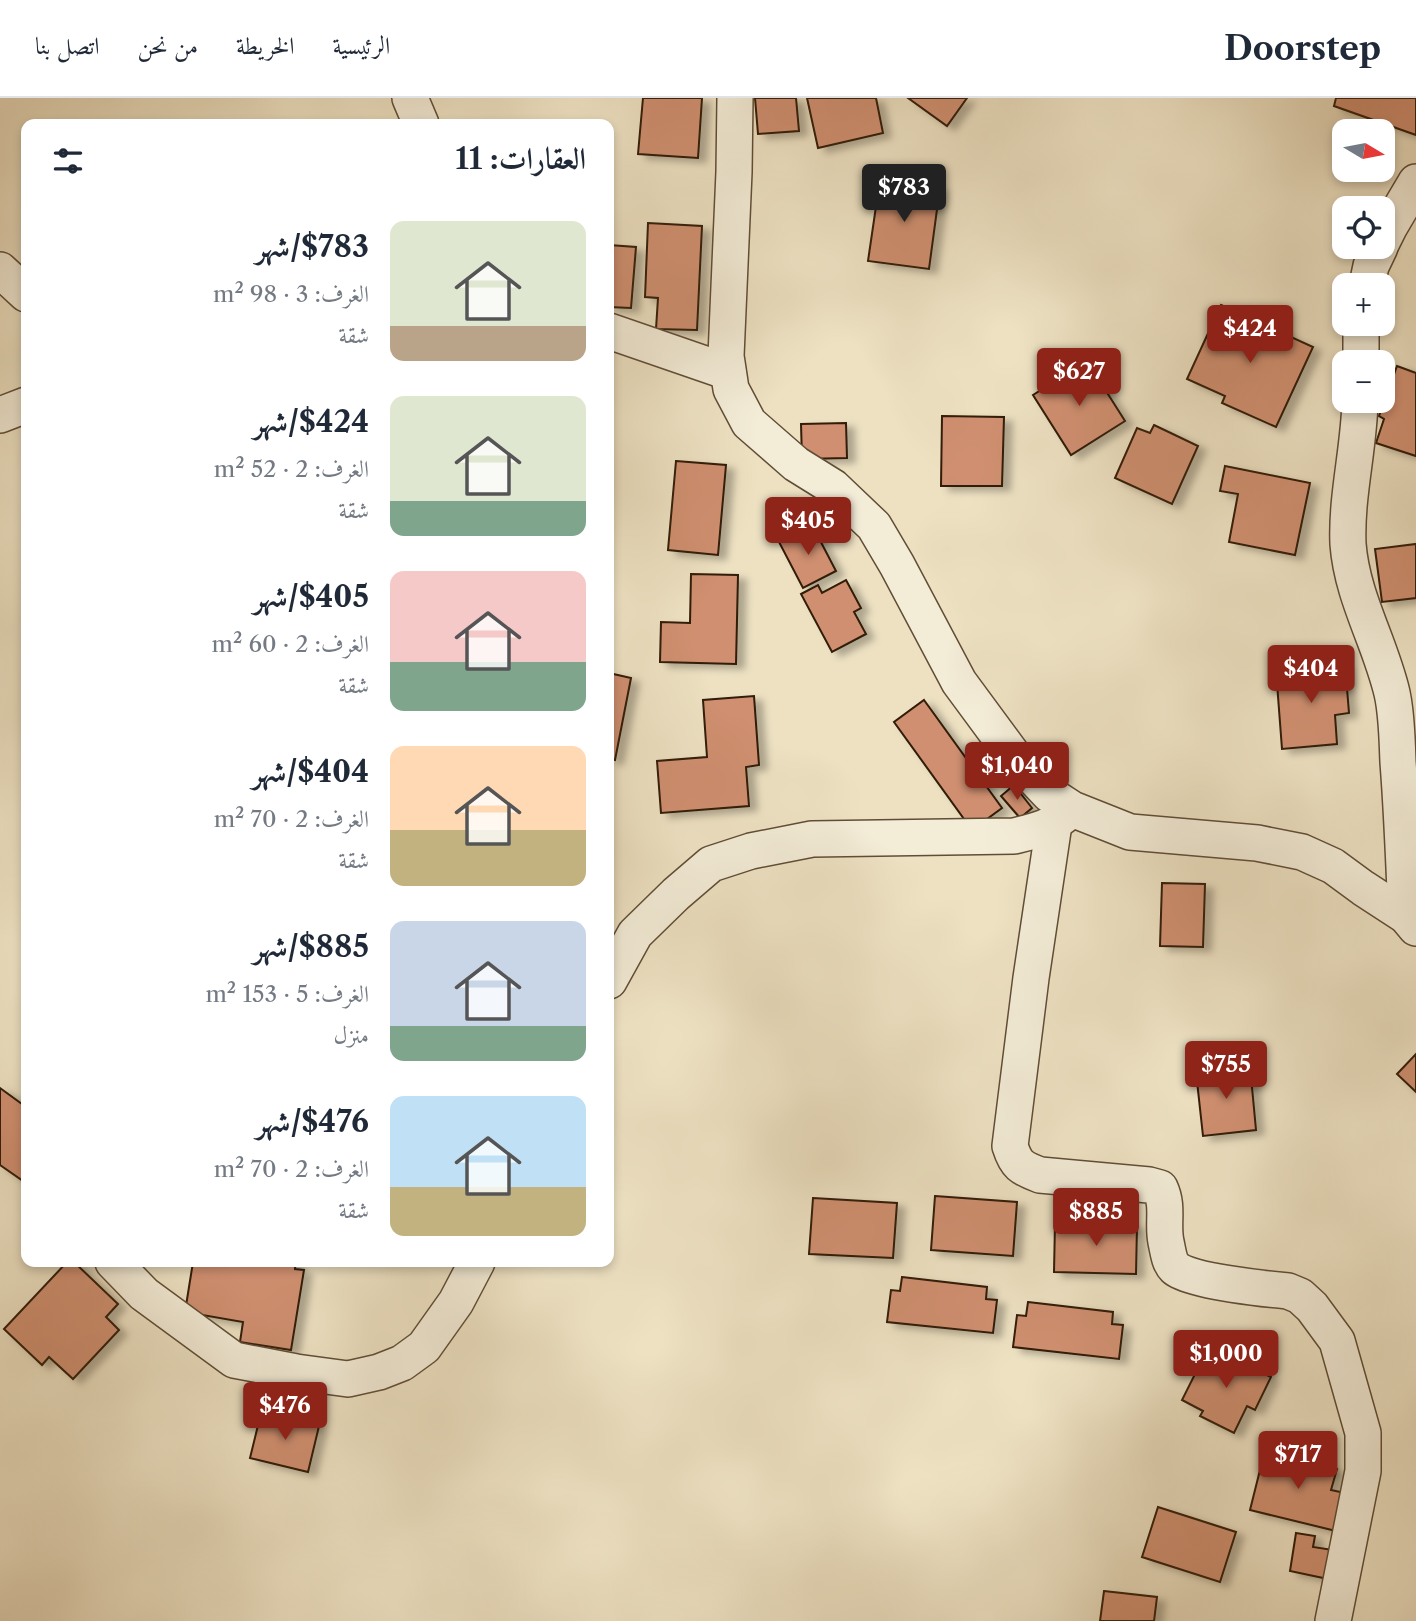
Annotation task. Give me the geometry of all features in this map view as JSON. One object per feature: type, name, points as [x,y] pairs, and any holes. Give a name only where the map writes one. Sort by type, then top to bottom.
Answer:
[{"type":"street","points":[[410,98],[419,119]]},
{"type":"street","points":[[735,98],[726,356],[731,389],[749,423],[796,464],[833,487],[874,526],[959,682],[1014,758],[1049,794],[1063,817],[1031,978],[1010,1146],[1014,1159],[1023,1169],[1040,1175],[1160,1188],[1165,1199],[1165,1239],[1175,1269],[1191,1276],[1300,1296],[1312,1307],[1337,1341],[1363,1433],[1363,1471],[1333,1621]]},
{"type":"street","points":[[1395,218],[1416,182]]},
{"type":"street","points":[[0,270],[21,289]]},
{"type":"street","points":[[614,333],[728,372]]},
{"type":"street","points":[[0,415],[21,407]]},
{"type":"street","points":[[1359,413],[1349,501],[1348,546],[1358,594],[1392,694],[1411,922]]},
{"type":"street","points":[[614,972],[635,934],[711,864],[751,851],[812,839],[1014,836],[1041,830],[1063,817],[1130,832],[1256,843],[1302,852],[1333,866],[1411,922]]},
{"type":"street","points":[[118,1267],[144,1294],[234,1360],[348,1379],[402,1363],[424,1347],[456,1302],[474,1267]]},
{"type":"building","points":[[643,98],[702,98],[698,158],[638,154]]},
{"type":"building","points":[[755,98],[796,98],[799,131],[758,134]]},
{"type":"building","points":[[807,98],[876,98],[883,133],[818,148]]},
{"type":"building","points":[[908,98],[967,98],[947,126]]},
{"type":"building","points":[[1336,98],[1416,98],[1416,135],[1395,128],[1395,119],[1371,119],[1334,106]]},
{"type":"building","points":[[880,179],[940,187],[929,269],[868,261]]},
{"type":"building","points":[[648,223],[702,226],[697,330],[656,329],[658,298],[645,297]]},
{"type":"building","points":[[614,245],[636,247],[631,308],[614,307]]},
{"type":"building","points":[[1221,305],[1313,347],[1276,427],[1222,403],[1225,396],[1187,379]]},
{"type":"building","points":[[1087,361],[1125,421],[1071,455],[1033,395]]},
{"type":"building","points":[[1397,366],[1416,373],[1416,456],[1376,443],[1384,419],[1379,416],[1380,413],[1395,413]]},
{"type":"building","points":[[942,416],[1004,417],[1002,486],[941,486]]},
{"type":"building","points":[[846,423],[847,458],[802,459],[801,424]]},
{"type":"building","points":[[1154,425],[1198,446],[1172,504],[1115,478],[1137,428],[1150,433]]},
{"type":"building","points":[[676,461],[726,465],[718,555],[668,550]]},
{"type":"building","points":[[1225,466],[1310,483],[1295,555],[1229,542],[1238,494],[1220,491]]},
{"type":"building","points":[[812,525],[836,571],[803,588],[779,542]]},
{"type":"building","points":[[1416,544],[1416,598],[1382,602],[1375,549]]},
{"type":"building","points":[[691,574],[738,575],[736,664],[660,662],[661,622],[690,623]]},
{"type":"building","points":[[846,580],[861,608],[854,612],[866,634],[832,652],[801,594],[818,585],[822,593]]},
{"type":"building","points":[[1345,664],[1349,713],[1335,715],[1337,744],[1282,749],[1276,670]]},
{"type":"building","points":[[614,674],[631,678],[614,760]]},
{"type":"building","points":[[754,696],[759,765],[746,767],[749,806],[661,813],[657,761],[707,757],[703,700]]},
{"type":"building","points":[[924,700],[1002,808],[972,830],[894,722]]},
{"type":"building","points":[[1014,785],[1032,808],[1020,818],[1001,796]]},
{"type":"building","points":[[1162,883],[1205,884],[1203,947],[1160,946]]},
{"type":"building","points":[[1416,1054],[1416,1092],[1397,1074]]},
{"type":"building","points":[[1250,1066],[1256,1130],[1203,1136],[1196,1072]]},
{"type":"building","points":[[0,1088],[21,1103],[21,1180],[0,1165]]},
{"type":"building","points":[[935,1196],[1017,1202],[1013,1256],[931,1250]]},
{"type":"building","points":[[813,1198],[897,1203],[893,1258],[809,1254]]},
{"type":"building","points":[[1055,1223],[1137,1225],[1136,1274],[1054,1272]]},
{"type":"building","points":[[62,1267],[79,1267],[118,1304],[106,1317],[119,1330],[73,1379],[49,1357],[42,1365],[4,1329]]},
{"type":"building","points":[[192,1267],[295,1267],[304,1270],[291,1350],[240,1342],[243,1322],[185,1312]]},
{"type":"building","points":[[902,1277],[987,1287],[986,1299],[997,1300],[993,1333],[887,1322],[891,1290],[900,1291]]},
{"type":"building","points":[[1028,1302],[1113,1312],[1112,1324],[1123,1325],[1119,1359],[1013,1347],[1017,1315],[1026,1316]]},
{"type":"building","points":[[1220,1352],[1271,1377],[1255,1410],[1247,1406],[1234,1433],[1200,1416],[1203,1411],[1182,1400],[1205,1354],[1217,1360]]},
{"type":"building","points":[[261,1413],[319,1426],[308,1472],[250,1458]]},
{"type":"building","points":[[1265,1450],[1337,1469],[1331,1490],[1345,1493],[1336,1531],[1250,1510]]},
{"type":"building","points":[[1158,1507],[1236,1532],[1220,1582],[1142,1557]]},
{"type":"building","points":[[1296,1533],[1315,1536],[1313,1547],[1333,1550],[1328,1579],[1290,1571]]},
{"type":"building","points":[[1104,1591],[1157,1597],[1154,1621],[1100,1621]]}]
